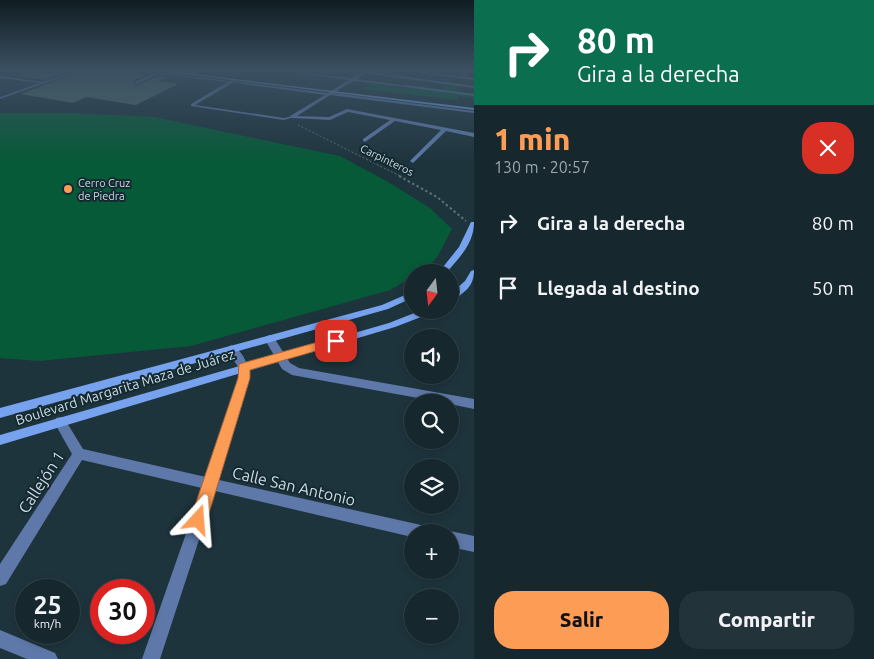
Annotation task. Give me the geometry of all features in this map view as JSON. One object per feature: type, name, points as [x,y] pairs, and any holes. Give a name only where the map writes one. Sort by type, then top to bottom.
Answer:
[{"type":"main road","points":[[405,101],[474,109]]},
{"type":"main road","points":[[449,264],[462,248],[473,226]]},
{"type":"main road","points":[[459,291],[474,274]]},
{"type":"main road","name":"Boulevard Margarita Maza de Juárez","points":[[0,413],[385,307],[404,298]]},
{"type":"main road","name":"Boulevard Margarita Maza de Juárez","points":[[0,440],[408,319]]},
{"type":"street","points":[[289,119],[318,101]]},
{"type":"street","points":[[405,101],[474,109]]},
{"type":"street","points":[[289,119],[330,119],[346,110],[474,134]]},
{"type":"street","points":[[365,140],[394,120]]},
{"type":"street","points":[[413,161],[445,129]]},
{"type":"street","points":[[269,338],[286,366],[296,372],[474,404]]},
{"type":"street","points":[[151,659],[210,486],[244,378],[244,367],[231,349]]},
{"type":"street","points":[[60,422],[80,454]]},
{"type":"street","name":"Calle San Antonio","points":[[80,454],[210,486],[404,528]]},
{"type":"street","name":"Callejón 1","points":[[0,578],[80,454]]},
{"type":"street","points":[[459,541],[474,544]]},
{"type":"street","points":[[0,639],[49,659]]},
{"type":"lane","points":[[200,101],[192,106],[289,119]]},
{"type":"path","name":"Carpinteros","points":[[289,119],[412,182],[437,197],[473,226]]},
{"type":"green space","points":[[0,113],[71,113],[154,117],[340,156],[388,182],[430,208],[452,229],[437,257],[431,264],[404,264],[404,282],[390,290],[191,346],[39,361],[0,358]]},
{"type":"building","points":[[60,101],[78,101],[73,103]]},
{"type":"building","points":[[109,101],[144,101],[136,105]]},
{"type":"place","name":"Cerro Cruz de Piedra","points":[[68,189]]},
{"type":"route","points":[[198,520],[244,378],[244,367],[336,341]]}]
